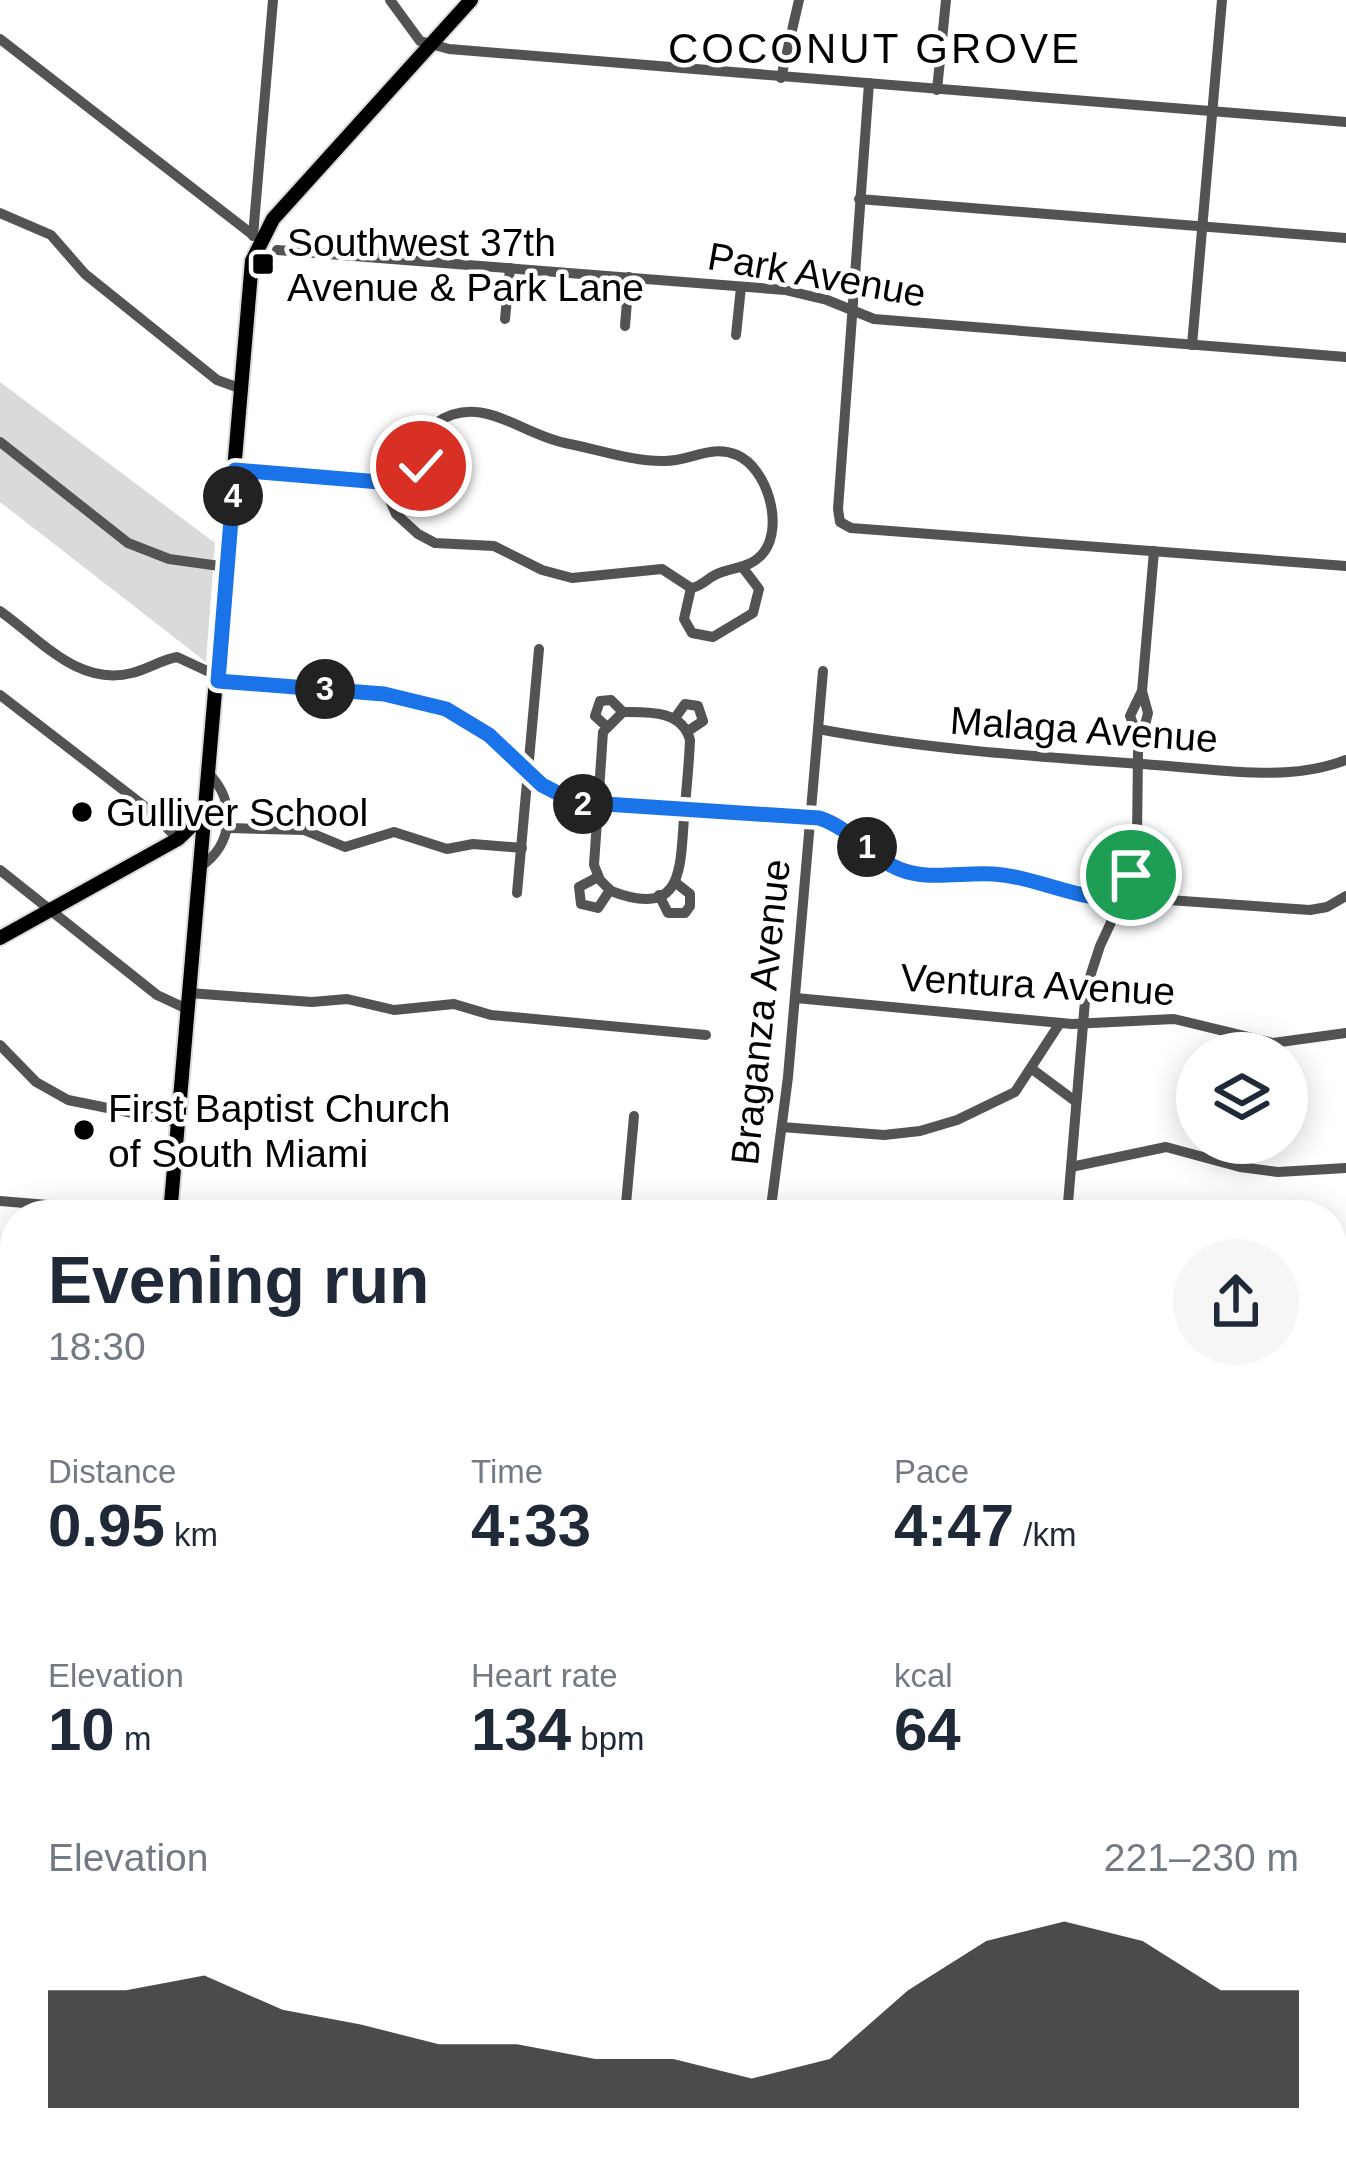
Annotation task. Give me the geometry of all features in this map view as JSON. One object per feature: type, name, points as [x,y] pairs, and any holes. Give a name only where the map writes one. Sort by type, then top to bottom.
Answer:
[{"type":"main road","points":[[170,1200],[252,260],[273,220],[471,0]]},
{"type":"main road","points":[[0,938],[179,838],[206,813]]},
{"type":"main road","points":[[179,838],[191,842],[201,860]]},
{"type":"street","points":[[252,260],[273,0]]},
{"type":"street","points":[[389,0],[416,38],[429,45],[1346,122]]},
{"type":"street","points":[[782,78],[799,0]]},
{"type":"street","points":[[937,89],[946,0]]},
{"type":"street","points":[[1192,345],[1222,0]]},
{"type":"street","points":[[1,43],[253,235]]},
{"type":"street","points":[[869,83],[840,522],[851,528],[1346,566]]},
{"type":"street","points":[[860,199],[1346,238]]},
{"type":"street","points":[[0,213],[47,232],[94,281],[217,380],[242,389]]},
{"type":"street","name":"Park Avenue","points":[[277,250],[741,286],[797,292],[874,319],[1346,357]]},
{"type":"street","points":[[505,319],[510,268]]},
{"type":"street","points":[[626,326],[629,277]]},
{"type":"street","points":[[736,335],[741,286]]},
{"type":"street","points":[[235,470],[382,482],[411,479],[421,466],[436,423],[471,410],[492,412],[537,436],[648,460],[671,461],[722,451],[754,468],[771,510],[768,546],[743,568],[691,588],[684,615],[698,637],[720,634],[745,621],[759,600],[758,586],[743,568]]},
{"type":"street","points":[[0,442],[128,543],[169,559],[227,567]]},
{"type":"street","points":[[382,482],[396,514],[435,543],[494,546],[542,570],[572,578],[662,569],[691,588]]},
{"type":"street","points":[[1068,1200],[1082,1024],[1095,957],[1122,899],[1137,839],[1139,740],[1148,712],[1142,692],[1154,551]]},
{"type":"street","points":[[0,611],[90,674],[131,674],[177,657],[218,678],[417,700],[468,720],[562,797],[599,805],[810,818],[836,824],[885,862],[906,871],[1008,875],[1096,900],[1310,910],[1346,896]]},
{"type":"street","points":[[518,893],[539,649]]},
{"type":"street","name":"Braganza Avenue","points":[[772,1200],[796,998],[824,671]]},
{"type":"street","points":[[0,695],[179,838]]},
{"type":"street","points":[[606,726],[596,716],[600,701],[614,700],[623,712]]},
{"type":"street","points":[[675,718],[683,706],[698,706],[703,721],[688,731]]},
{"type":"street","points":[[623,712],[675,718],[688,731],[680,874],[659,895],[638,898],[610,890],[594,865],[606,726],[623,712]]},
{"type":"street","name":"Malaga Avenue","points":[[818,729],[898,744],[1138,764],[1286,772],[1346,760]]},
{"type":"street","points":[[201,860],[217,854],[227,828],[224,795],[209,774]]},
{"type":"street","points":[[227,828],[304,830],[346,847],[401,832],[447,849],[473,844],[522,848]]},
{"type":"street","points":[[0,870],[176,1007],[188,1001],[347,999],[394,1010],[454,1004],[485,1014],[566,1024],[706,1035]]},
{"type":"street","points":[[598,877],[580,884],[581,904],[598,908],[610,890]]},
{"type":"street","points":[[659,895],[668,913],[685,913],[690,894],[676,883]]},
{"type":"street","name":"Ventura Avenue","points":[[796,998],[1060,1023],[1174,1019],[1273,1043],[1346,1033]]},
{"type":"street","points":[[782,1127],[871,1135],[920,1131],[1001,1102],[1021,1086],[1060,1023]]},
{"type":"street","points":[[0,1046],[36,1082],[68,1100],[177,1122]]},
{"type":"street","points":[[1033,1069],[1075,1101]]},
{"type":"street","points":[[626,1200],[634,1116]]},
{"type":"street","points":[[1071,1167],[1166,1147],[1279,1172],[1346,1168]]},
{"type":"shaded area","points":[[0,382],[215,543],[206,662],[0,502]]},
{"type":"place","name":"Southwest 37th Avenue & Park Lane","points":[[263,264]]},
{"type":"place","name":"Gulliver School","points":[[82,812]]},
{"type":"place","name":"First Baptist Church of South Miami","points":[[84,1130]]},
{"type":"district","name":"COCONUT GROVE","points":[[875,48]]},
{"type":"route","points":[[421,466],[408,482],[392,483],[235,470],[218,681],[384,694],[446,709],[489,735],[542,785],[584,804],[819,818],[836,824],[885,862],[906,871],[1017,877],[1096,900],[1122,899],[1131,875]]}]
